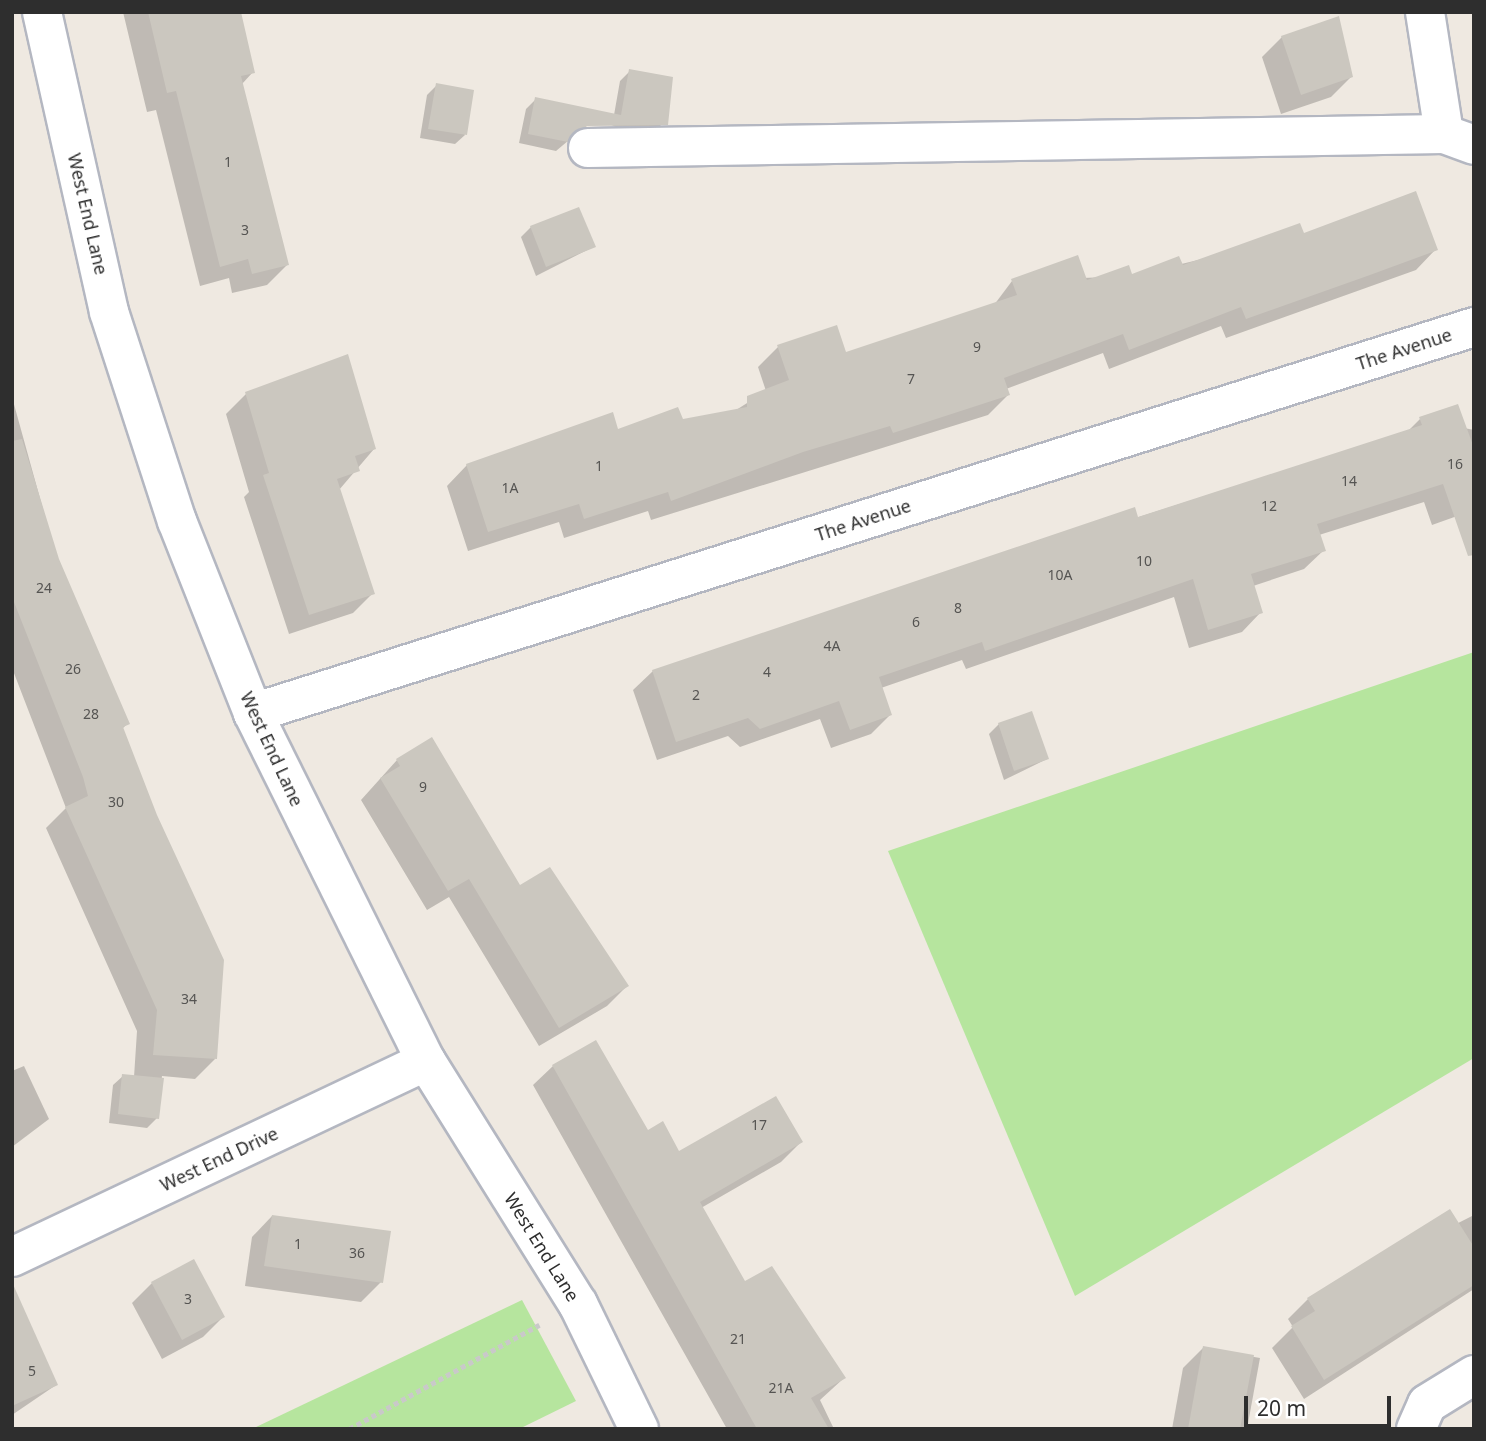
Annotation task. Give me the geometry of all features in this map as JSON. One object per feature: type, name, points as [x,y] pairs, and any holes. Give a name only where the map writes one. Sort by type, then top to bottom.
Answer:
[{"type":"street","name":"West End Lane","points":[[42,12],[110,312],[177,521],[253,713],[426,1061],[578,1304],[639,1429]]},
{"type":"street","points":[[589,148],[1459,139],[1425,12]]},
{"type":"street","name":"The Avenue","points":[[253,713],[1474,327]]},
{"type":"street","name":"West End Drive","points":[[12,1257],[426,1061]]},
{"type":"street","points":[[1416,1429],[1427,1404],[1474,1376]]},
{"type":"path","points":[[349,1429],[578,1304]]},
{"type":"green space","points":[[1474,652],[1474,1058],[1075,1296],[888,851]]},
{"type":"green space","points":[[522,1300],[576,1401],[519,1429],[252,1429]]},
{"type":"building","points":[[148,12],[241,12],[255,73],[241,76],[289,265],[252,274],[248,259],[220,267],[176,91],[167,93]]},
{"type":"building","points":[[1339,16],[1353,77],[1301,95],[1281,36]]},
{"type":"building","points":[[629,69],[673,77],[668,125],[587,126],[568,142],[528,134],[535,97],[621,115]]},
{"type":"building","points":[[436,83],[474,90],[467,135],[428,129]]},
{"type":"building","points":[[1416,191],[1438,250],[1370,275],[1246,319],[1241,307],[1129,350],[1123,334],[1004,378],[1010,395],[893,433],[890,426],[803,452],[671,501],[668,492],[584,519],[579,504],[488,532],[466,464],[613,412],[618,429],[678,407],[683,419],[747,407],[747,396],[789,380],[777,345],[837,325],[846,352],[1017,295],[1011,279],[1078,255],[1087,280],[1129,265],[1132,274],[1179,256],[1183,265],[1300,223],[1304,233]]},
{"type":"building","points":[[579,207],[596,247],[546,267],[530,226]]},
{"type":"building","points":[[348,354],[376,449],[355,456],[360,471],[337,479],[375,594],[309,615],[263,475],[269,473],[245,392]]},
{"type":"building","points":[[1458,404],[1474,448],[1474,555],[1468,556],[1443,484],[1317,524],[1326,551],[1251,574],[1263,613],[1208,630],[1193,579],[985,651],[982,642],[879,677],[892,715],[850,730],[839,701],[760,729],[748,718],[676,742],[652,670],[1135,507],[1138,517],[1422,425],[1419,417]]},
{"type":"building","points":[[22,439],[59,559],[130,724],[123,727],[157,815],[224,960],[217,1059],[153,1055],[157,1010],[65,807],[88,796],[83,777],[12,597],[12,441]]},
{"type":"building","points":[[1032,711],[1049,759],[1014,771],[998,723]]},
{"type":"building","points":[[432,737],[520,885],[550,867],[629,986],[559,1028],[469,879],[448,891],[380,778],[400,766],[396,759]]},
{"type":"building","points":[[596,1040],[648,1130],[663,1121],[679,1151],[776,1096],[803,1142],[700,1202],[745,1281],[772,1266],[846,1378],[811,1398],[829,1429],[757,1429],[552,1065]]},
{"type":"building","points":[[122,1074],[164,1078],[159,1119],[118,1114]]},
{"type":"building","points":[[1450,1209],[1474,1247],[1474,1285],[1324,1380],[1291,1326],[1315,1311],[1307,1298]]},
{"type":"building","points":[[272,1215],[391,1231],[383,1283],[264,1266]]},
{"type":"building","points":[[194,1259],[225,1317],[182,1340],[151,1282]]},
{"type":"building","points":[[12,1282],[58,1385],[12,1406]]},
{"type":"building","points":[[1203,1346],[1254,1355],[1240,1429],[1188,1429]]}]
